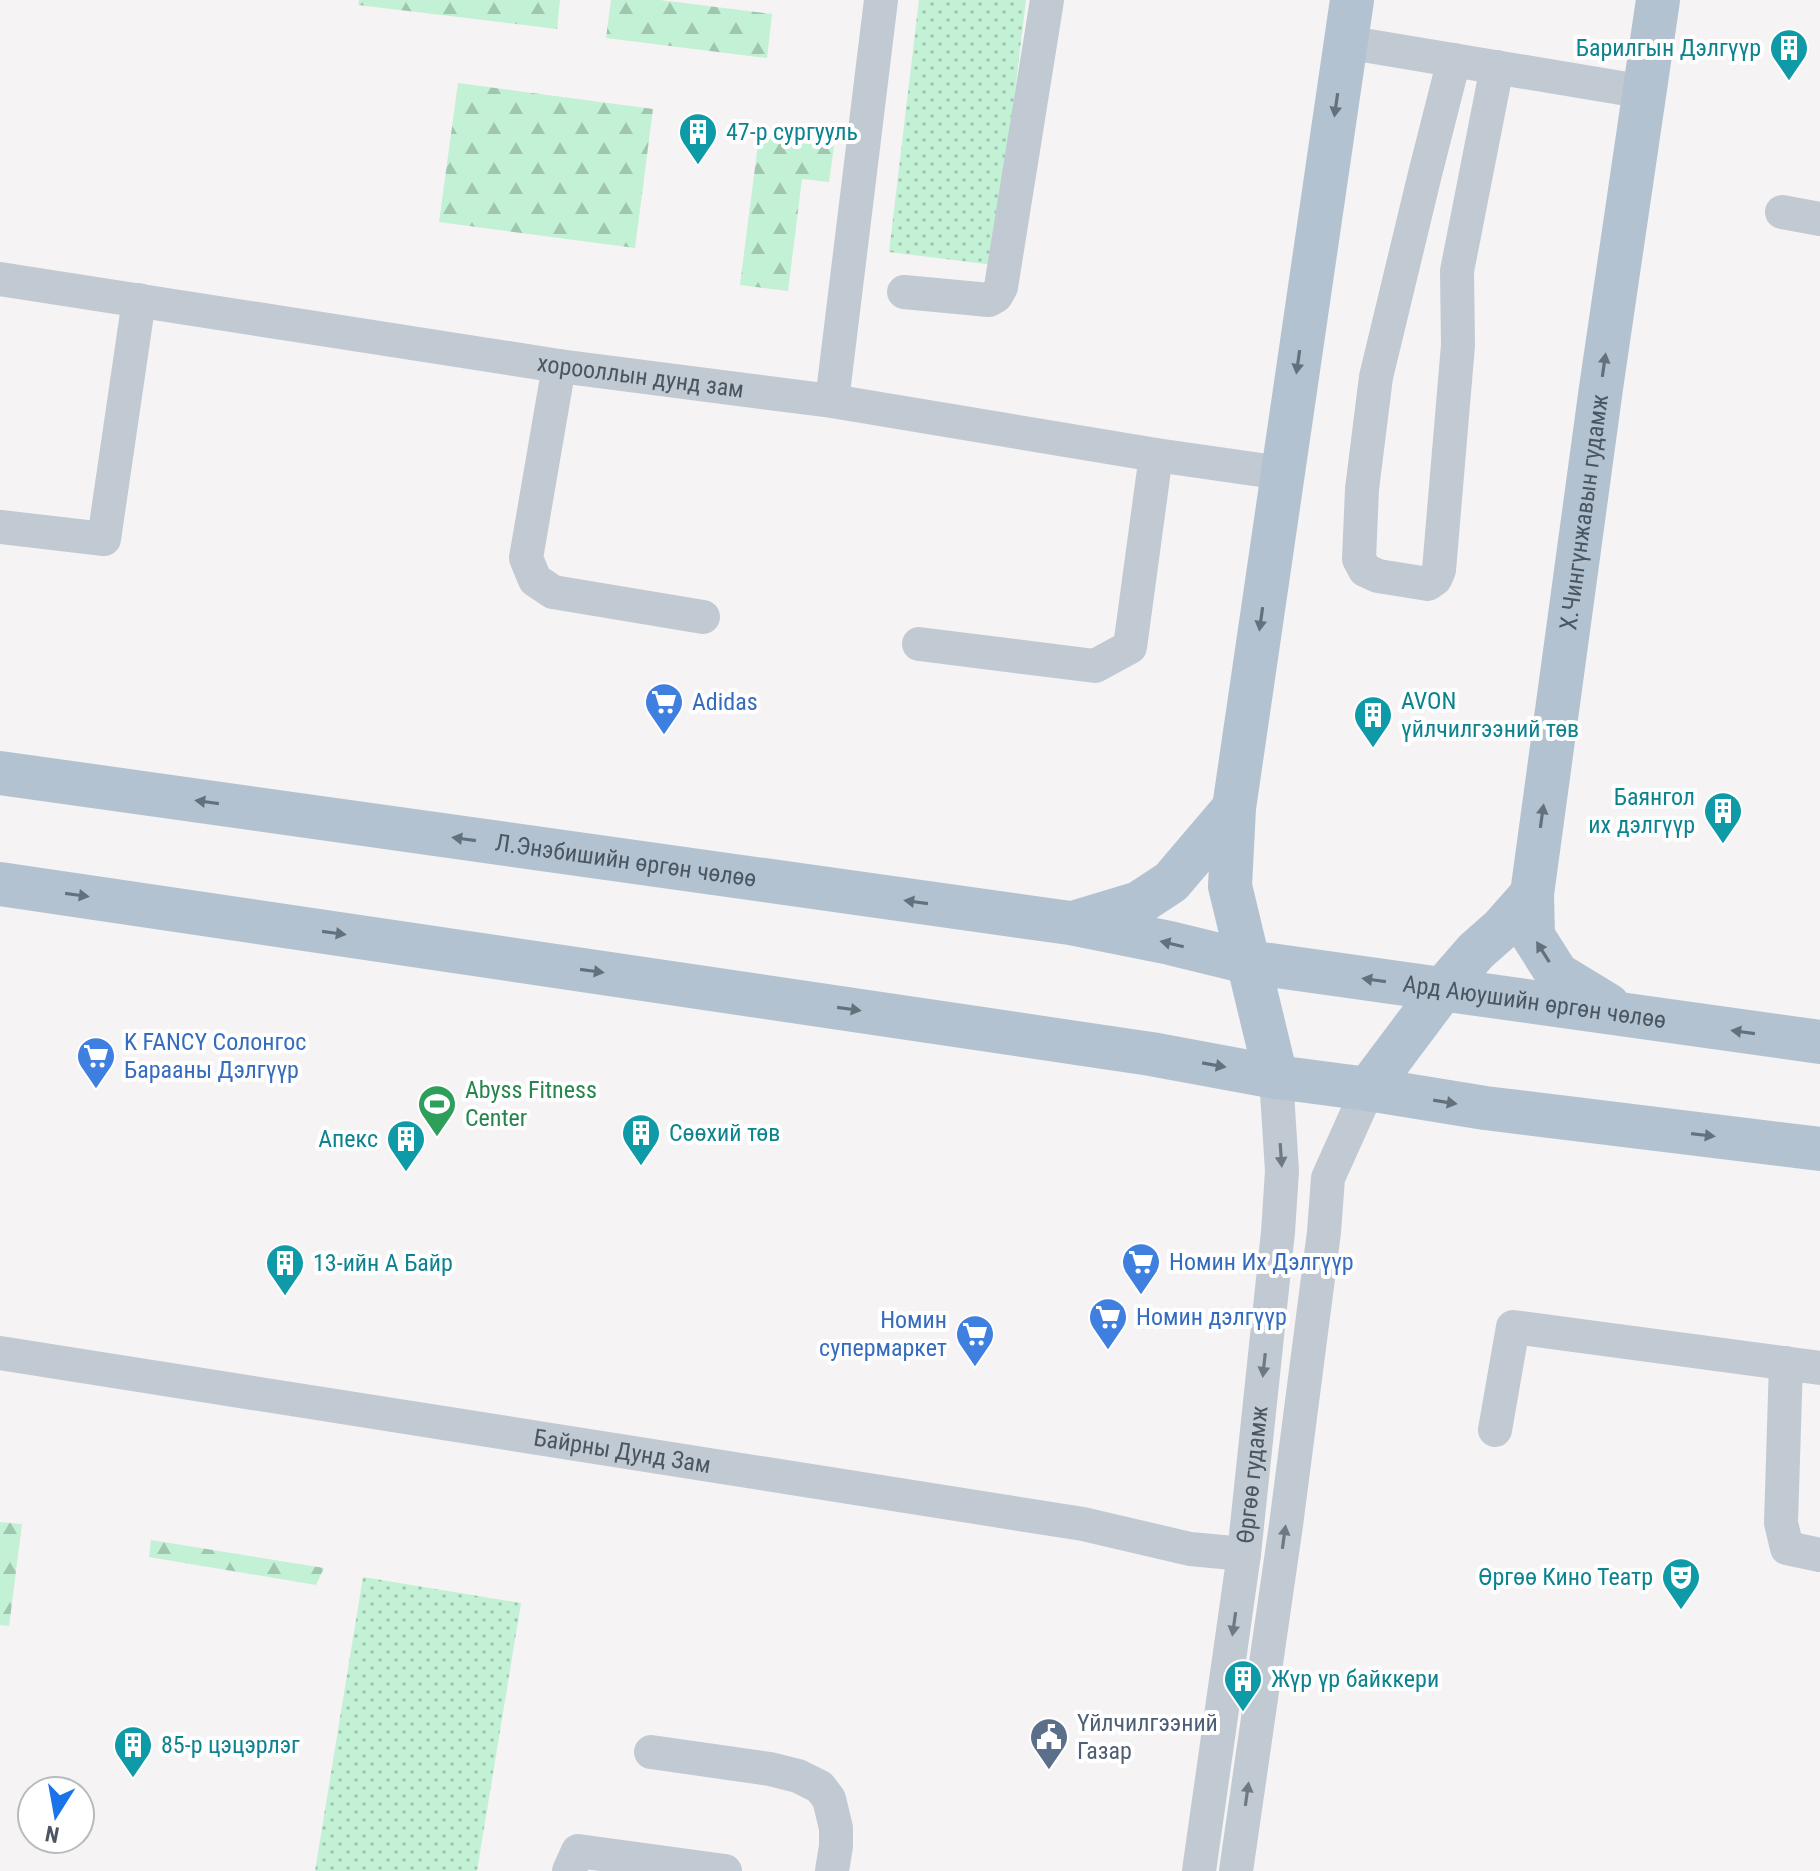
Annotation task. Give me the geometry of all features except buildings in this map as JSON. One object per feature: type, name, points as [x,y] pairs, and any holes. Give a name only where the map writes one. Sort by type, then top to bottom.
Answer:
[{"type":"main road","points":[[1276,1077],[1230,886],[1234,808],[1352,0]]},
{"type":"main road","name":"Х.Чингүнжавын гудамж","points":[[1626,1015],[1557,974],[1533,936],[1532,894],[1603,373],[1658,0]]},
{"type":"main road","name":"Л.Энэбишийн өргөн чөлөө","points":[[0,773],[1070,923],[1248,962]]},
{"type":"main road","points":[[1070,923],[1139,903],[1171,882],[1234,808]]},
{"type":"main road","points":[[0,884],[1151,1054],[1276,1077],[1485,1108],[1820,1149]]},
{"type":"main road","points":[[1368,1089],[1443,989],[1532,894]]},
{"type":"main road","name":"Ард Аюушийн өргөн чөлөө","points":[[1248,962],[1820,1042]]},
{"type":"street","points":[[832,401],[881,0]]},
{"type":"street","points":[[904,292],[989,300],[996,296],[1001,287],[1047,0]]},
{"type":"street","points":[[1345,42],[1645,92]]},
{"type":"street","points":[[1454,60],[1376,377],[1362,489],[1359,559],[1365,570],[1378,576],[1428,584],[1435,579],[1439,570],[1458,345],[1457,271],[1497,67]]},
{"type":"street","points":[[1782,212],[1820,219]]},
{"type":"street","name":"хорооллын дунд зам","points":[[0,279],[559,366],[832,401],[1282,473]]},
{"type":"street","points":[[0,527],[104,539],[139,300]]},
{"type":"street","points":[[559,366],[526,558],[535,580],[553,592],[703,617]]},
{"type":"street","points":[[919,644],[1095,666],[1130,647],[1156,455]]},
{"type":"street","name":"Өргөө гудамж","points":[[1199,1871],[1244,1554],[1278,1232],[1282,1171],[1276,1077]]},
{"type":"street","name":"Өргөө гудамж","points":[[1236,1871],[1286,1525],[1324,1232],[1328,1178],[1368,1089]]},
{"type":"street","points":[[1495,1430],[1513,1327],[1820,1368]]},
{"type":"street","name":"Байрны Дунд Зам","points":[[0,1353],[1067,1522],[1190,1549],[1244,1554]]},
{"type":"street","points":[[1786,1363],[1781,1523],[1787,1548],[1820,1555]]},
{"type":"street","points":[[651,1752],[770,1769],[798,1776],[820,1787],[829,1799],[836,1828],[832,1871]]},
{"type":"street","points":[[569,1871],[578,1851],[725,1871]]},
{"type":"green space","points":[[359,0],[560,0],[557,29],[358,5]]},
{"type":"green space","points":[[611,0],[660,0],[772,14],[767,58],[606,38]]},
{"type":"green space","points":[[919,0],[1026,0],[994,265],[889,252]]},
{"type":"green space","points":[[458,83],[653,109],[635,248],[439,222]]},
{"type":"green space","points":[[759,136],[834,146],[829,182],[802,179],[788,291],[740,285]]},
{"type":"green space","points":[[0,1522],[22,1524],[9,1626],[0,1625]]},
{"type":"green space","points":[[151,1540],[324,1568],[316,1585],[149,1557]]},
{"type":"green space","points":[[363,1577],[521,1603],[477,1871],[315,1871]]},
{"type":"place","name":"Барилгын Дэлгүүр","points":[[1789,82]]},
{"type":"place","name":"47-р сургууль","points":[[698,166]]},
{"type":"place","name":"Adidas","points":[[664,736]]},
{"type":"place","name":"AVON үйлчилгээний төв","points":[[1373,749]]},
{"type":"place","name":"Баянгол их дэлгүүр","points":[[1723,845]]},
{"type":"place","name":"K FANCY Солонгос Барааны Дэлгүүр","points":[[96,1090]]},
{"type":"place","name":"Abyss Fitness Center","points":[[437,1138]]},
{"type":"place","name":"Сөөхий төв","points":[[641,1167]]},
{"type":"place","name":"Aпекс","points":[[406,1173]]},
{"type":"place","name":"Номин Их Дэлгүүр","points":[[1141,1296]]},
{"type":"place","name":"13-ийн А Байр","points":[[285,1297]]},
{"type":"place","name":"Номин дэлгүүр","points":[[1108,1351]]},
{"type":"place","name":"Номин супермаркет","points":[[975,1368]]},
{"type":"place","name":"Өргөө Кино Театр","points":[[1681,1611]]},
{"type":"place","name":"Жүр үр байккери","points":[[1243,1713]]},
{"type":"place","name":"Үйлчилгээний Газар","points":[[1049,1771]]},
{"type":"place","name":"85-р цэцэрлэг","points":[[133,1779]]}]
